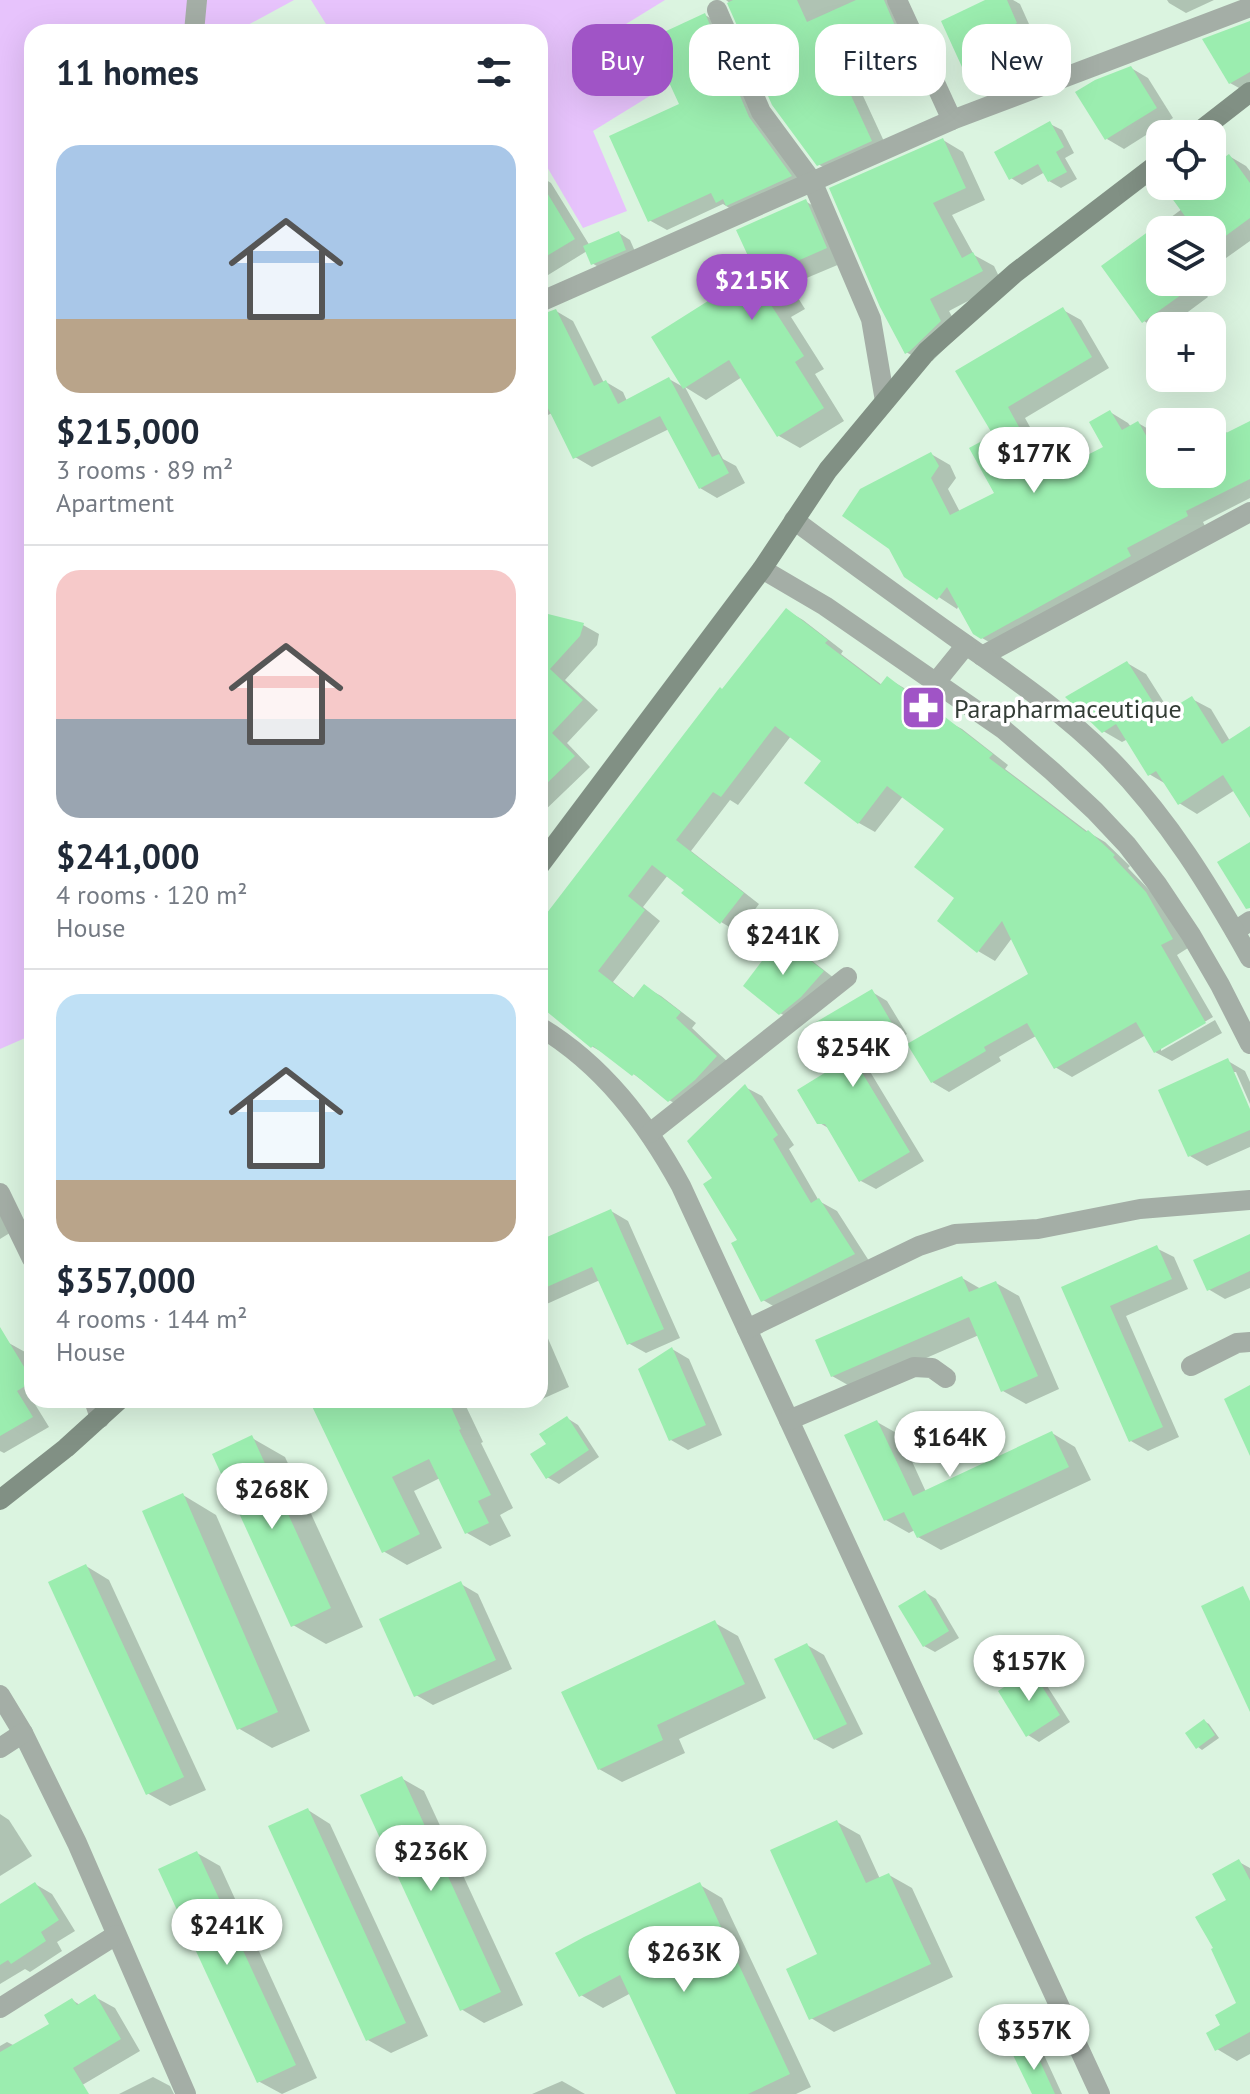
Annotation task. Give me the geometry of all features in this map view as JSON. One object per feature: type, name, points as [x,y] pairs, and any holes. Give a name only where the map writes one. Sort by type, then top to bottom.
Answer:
[{"type":"main road","points":[[1214,120],[1250,92]]},
{"type":"main road","points":[[548,854],[762,569],[828,470],[927,351],[1015,273],[1146,173]]},
{"type":"main road","points":[[0,1500],[31,1477],[97,1409]]},
{"type":"street","points":[[195,24],[197,0]]},
{"type":"street","points":[[897,0],[952,120]]},
{"type":"street","points":[[548,298],[952,120],[1250,7]]},
{"type":"street","points":[[717,10],[761,112],[812,181],[871,319],[885,401]]},
{"type":"street","points":[[936,682],[974,651],[1250,512]]},
{"type":"street","points":[[794,520],[1062,715],[1101,751],[1133,784],[1242,926],[1250,958]]},
{"type":"street","points":[[762,569],[825,606],[1003,729],[1095,811],[1127,845],[1191,935],[1250,1044]]},
{"type":"street","points":[[650,1133],[847,977]]},
{"type":"street","points":[[548,1033],[585,1059],[614,1087],[650,1133],[681,1186],[1100,2094]]},
{"type":"street","points":[[0,1193],[24,1242]]},
{"type":"street","points":[[747,1329],[919,1246],[955,1234],[1038,1229],[1140,1209],[1250,1200]]},
{"type":"street","points":[[1191,1366],[1237,1343],[1250,1342]]},
{"type":"street","points":[[789,1420],[914,1367],[932,1368],[946,1378]]},
{"type":"street","points":[[0,1695],[23,1733],[77,1843],[186,2094]]},
{"type":"street","points":[[0,1748],[23,1733]]},
{"type":"street","points":[[0,2008],[116,1935]]},
{"type":"shaded area","points":[[0,0],[294,0],[250,24],[24,24],[24,1038],[0,1049]]},
{"type":"shaded area","points":[[311,0],[665,0],[626,24],[572,24],[572,96],[650,96],[593,131],[627,211],[583,228],[548,169],[548,24],[326,24]]},
{"type":"building","points":[[733,0],[797,0],[807,22],[856,0],[884,0],[894,24],[815,24],[815,96],[851,96],[872,141],[817,166],[768,96],[799,96],[799,24],[736,24],[727,3]]},
{"type":"building","points":[[985,0],[1007,0],[1017,23],[962,24],[962,67],[946,32],[946,24],[941,21]]},
{"type":"building","points":[[705,13],[710,24],[689,24],[689,96],[740,96],[749,117],[792,176],[726,206],[723,199],[716,203],[711,193],[648,222],[609,136],[679,104],[673,91],[673,28]]},
{"type":"building","points":[[1250,21],[1250,72],[1229,84],[1202,39]]},
{"type":"building","points":[[1131,66],[1157,108],[1105,140],[1075,92],[1095,80]]},
{"type":"building","points":[[1050,121],[1064,147],[1056,152],[1067,172],[1048,182],[1038,164],[1009,180],[994,152]]},
{"type":"building","points":[[943,138],[966,188],[933,203],[962,258],[973,252],[983,271],[930,299],[941,321],[905,354],[880,307],[829,188]]},
{"type":"building","points":[[1229,154],[1250,183],[1250,218],[1226,236],[1226,216],[1185,216],[1173,200],[1226,200],[1226,156]]},
{"type":"building","points":[[548,194],[575,239],[548,255]]},
{"type":"building","points":[[806,199],[827,248],[770,273],[785,296],[771,305],[804,356],[795,362],[824,408],[777,437],[729,360],[683,389],[651,337],[708,301],[701,289],[749,258],[736,230]]},
{"type":"building","points":[[619,231],[626,250],[591,265],[583,246]]},
{"type":"building","points":[[1146,233],[1146,296],[1180,296],[1157,312],[1146,312],[1146,320],[1142,323],[1101,266]]},
{"type":"building","points":[[1063,307],[1092,357],[1008,407],[1046,476],[1103,447],[1089,422],[1110,410],[1122,430],[1138,421],[1146,436],[1146,488],[1226,488],[1226,433],[1250,421],[1250,479],[1186,511],[1188,516],[1127,548],[1131,556],[981,639],[973,634],[947,587],[937,600],[904,577],[889,549],[842,516],[860,489],[931,452],[939,466],[931,478],[950,515],[994,493],[969,448],[993,435],[955,371]]},
{"type":"building","points":[[556,309],[594,386],[606,380],[618,404],[669,377],[712,457],[719,454],[729,473],[699,489],[660,416],[573,459],[548,408],[548,312]]},
{"type":"building","points":[[786,608],[880,685],[887,676],[993,754],[989,758],[1086,832],[1088,830],[1115,855],[1113,857],[1146,892],[1173,939],[1161,945],[1206,1023],[1154,1053],[1136,1022],[1054,1069],[1027,1023],[984,1047],[986,1051],[931,1083],[907,1044],[1028,974],[1002,921],[977,953],[937,921],[954,898],[914,867],[944,829],[887,786],[858,824],[804,783],[821,761],[775,726],[721,797],[713,792],[676,840],[744,893],[720,924],[652,865],[628,896],[645,910],[598,971],[633,998],[644,984],[681,1012],[676,1018],[717,1056],[695,1080],[668,1102],[634,1074],[632,1076],[593,1046],[591,1048],[548,1013],[548,912],[720,687],[722,689]]},
{"type":"building","points":[[548,614],[584,623],[580,636],[550,669],[583,700],[552,733],[575,756],[548,782]]},
{"type":"building","points":[[1127,661],[1161,715],[1192,696],[1222,744],[1250,726],[1250,818],[1223,775],[1178,805],[1156,771],[1148,776],[1116,724],[1102,733],[1065,697]]},
{"type":"building","points":[[1250,842],[1250,908],[1246,909],[1217,862]]},
{"type":"building","points":[[780,937],[824,971],[801,997],[779,1015],[743,986]]},
{"type":"building","points":[[872,989],[893,1025],[849,1051],[910,1152],[859,1182],[825,1124],[817,1124],[797,1090],[831,1069],[806,1028]]},
{"type":"building","points":[[1228,1058],[1250,1109],[1250,1130],[1188,1157],[1158,1090]]},
{"type":"building","points":[[745,1084],[778,1135],[773,1139],[811,1203],[819,1198],[855,1254],[761,1302],[731,1243],[737,1240],[703,1184],[712,1178],[687,1141]]},
{"type":"building","points":[[611,1209],[664,1329],[627,1345],[592,1267],[548,1286],[548,1237]]},
{"type":"building","points":[[1250,1234],[1250,1271],[1207,1291],[1193,1260]]},
{"type":"building","points":[[1157,1245],[1172,1279],[1110,1306],[1163,1427],[1129,1442],[1061,1287]]},
{"type":"building","points":[[962,1276],[969,1292],[996,1281],[1038,1376],[1001,1392],[969,1317],[831,1377],[815,1340]]},
{"type":"building","points":[[0,1327],[24,1367],[24,1387],[17,1391],[24,1408],[27,1408],[33,1417],[0,1436]]},
{"type":"building","points":[[672,1347],[706,1425],[669,1441],[638,1369]]},
{"type":"building","points":[[1250,1385],[1250,1456],[1224,1399]]},
{"type":"building","points":[[313,1408],[452,1408],[491,1495],[478,1501],[489,1523],[465,1534],[429,1459],[392,1477],[420,1534],[382,1553]]},
{"type":"building","points":[[567,1416],[589,1450],[546,1479],[530,1454],[546,1444],[539,1434]]},
{"type":"building","points":[[877,1420],[913,1496],[1052,1431],[1069,1467],[917,1538],[904,1512],[884,1521],[844,1435]]},
{"type":"building","points":[[252,1435],[331,1608],[291,1627],[212,1454]]},
{"type":"building","points":[[183,1493],[278,1712],[237,1730],[142,1511]]},
{"type":"building","points":[[86,1564],[184,1777],[146,1795],[48,1582]]},
{"type":"building","points":[[461,1581],[496,1660],[414,1697],[379,1619]]},
{"type":"building","points":[[1243,1586],[1250,1601],[1250,1712],[1201,1606]]},
{"type":"building","points":[[925,1590],[949,1631],[923,1647],[898,1606]]},
{"type":"building","points":[[715,1620],[745,1684],[657,1725],[663,1740],[598,1770],[561,1692]]},
{"type":"building","points":[[807,1643],[847,1724],[814,1740],[774,1659]]},
{"type":"building","points":[[1031,1669],[1060,1715],[1026,1737],[998,1691]]},
{"type":"building","points":[[1204,1719],[1215,1735],[1196,1749],[1185,1733]]},
{"type":"building","points":[[402,1776],[501,1992],[460,2011],[360,1795]]},
{"type":"building","points":[[308,1808],[406,2023],[366,2041],[268,1826]]},
{"type":"building","points":[[837,1820],[866,1883],[889,1873],[931,1964],[809,2020],[786,1969],[817,1954],[770,1850]]},
{"type":"building","points":[[197,1851],[296,2065],[257,2083],[158,1869]]},
{"type":"building","points":[[1239,1859],[1250,1880],[1250,2032],[1215,2051],[1206,2033],[1220,2025],[1215,2015],[1236,2003],[1213,1948],[1195,1917],[1226,1900],[1212,1874]]},
{"type":"building","points":[[35,1882],[59,1920],[41,1932],[46,1941],[11,1964],[8,1960],[0,1965],[0,1904]]},
{"type":"building","points":[[700,1882],[790,2074],[748,2094],[676,2094],[620,1975],[579,1997],[555,1953]]},
{"type":"building","points":[[95,1994],[121,2039],[73,2068],[89,2094],[0,2094],[0,2052],[49,2024],[44,2015],[72,1998],[77,2005]]},
{"type":"building","points":[[1033,2046],[1055,2094],[1032,2094],[1013,2055]]},
{"type":"place","name":"Parapharmaceutique","points":[[923,708]]}]
